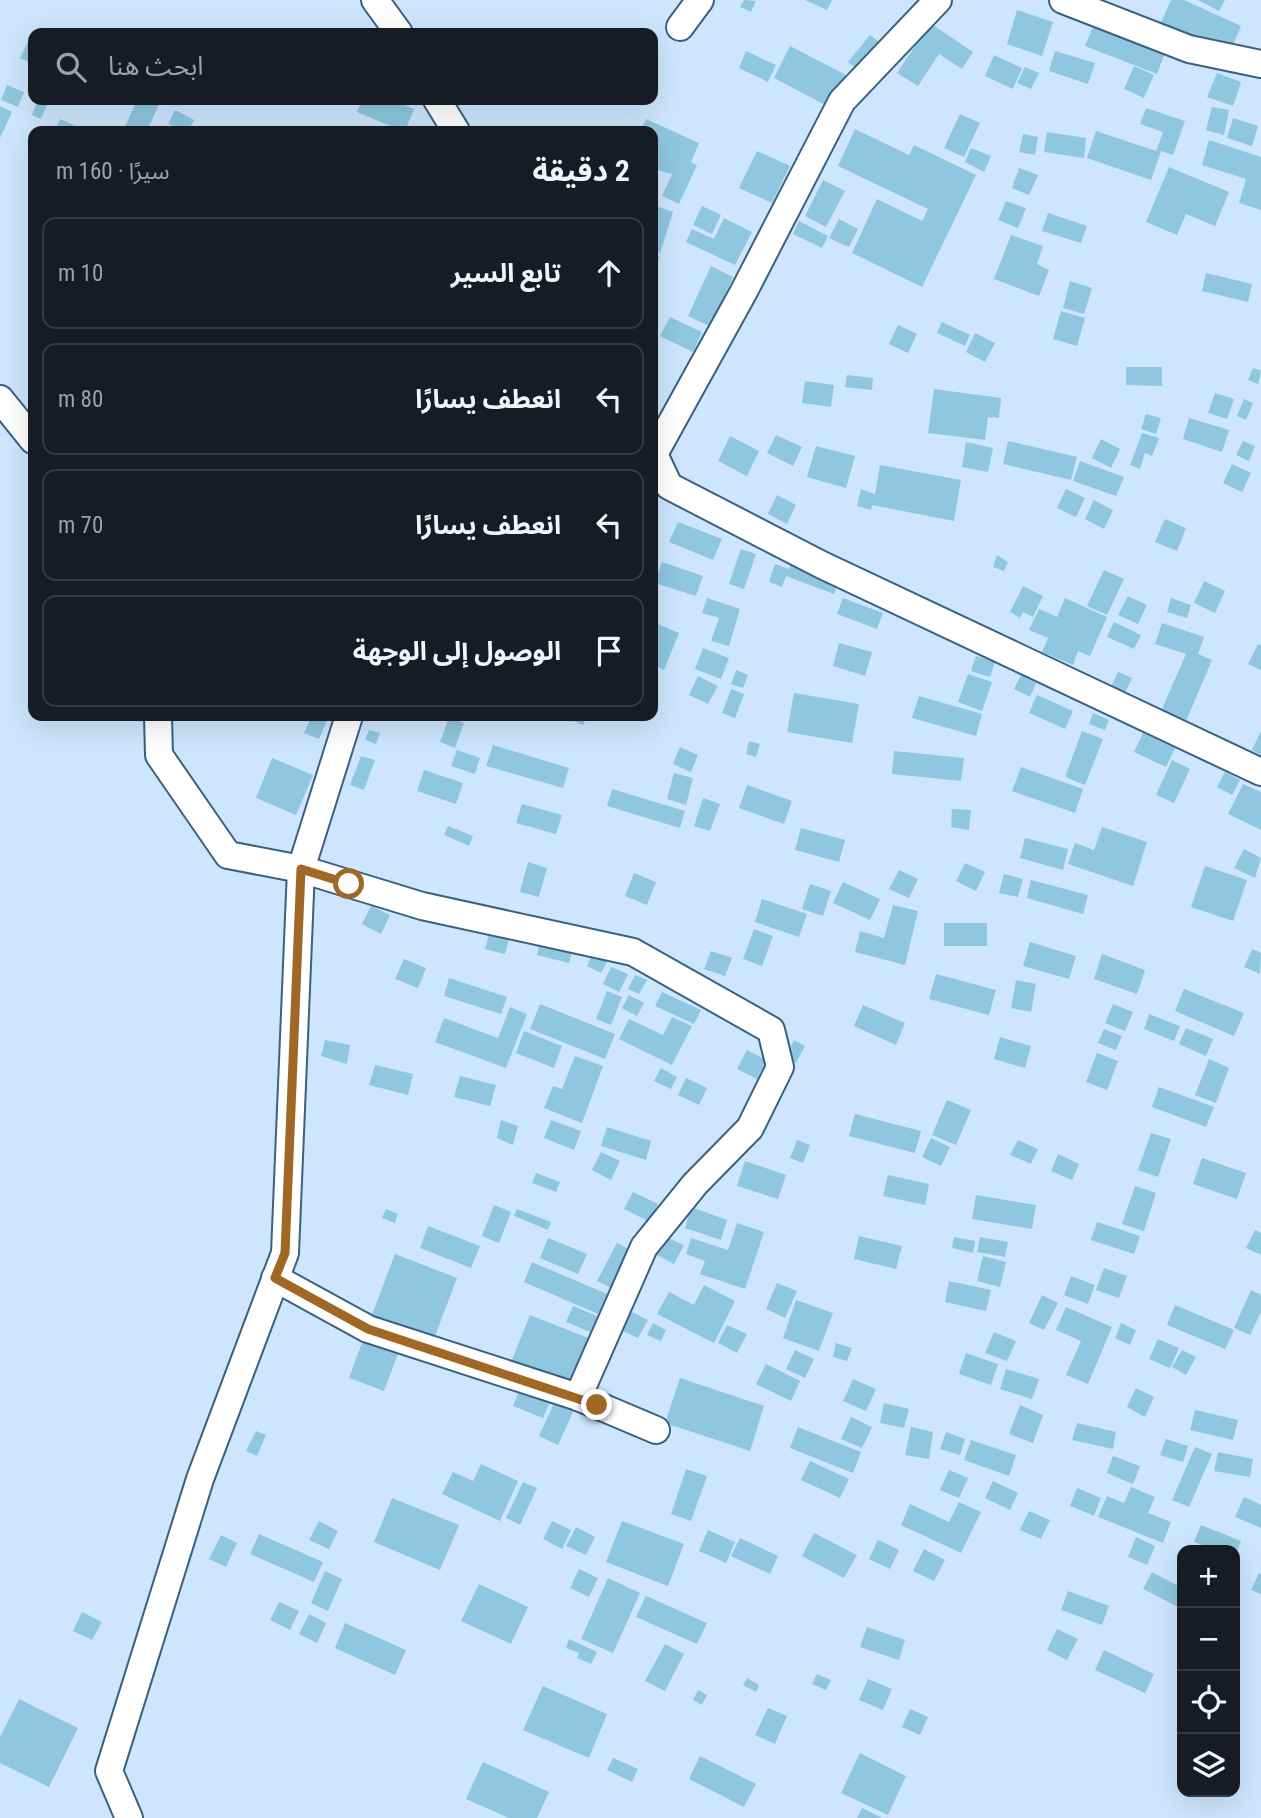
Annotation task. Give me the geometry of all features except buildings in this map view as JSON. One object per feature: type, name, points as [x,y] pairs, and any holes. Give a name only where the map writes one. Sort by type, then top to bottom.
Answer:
[{"type":"street","points":[[375,0],[395,28]]},
{"type":"street","points":[[680,27],[700,0]]},
{"type":"street","points":[[658,446],[842,102],[938,0]]},
{"type":"street","points":[[1063,0],[1189,48],[1261,64]]},
{"type":"street","points":[[440,105],[453,126]]},
{"type":"street","points":[[0,399],[28,434]]},
{"type":"street","points":[[658,465],[669,486],[821,565],[1261,772]]},
{"type":"street","points":[[158,721],[159,755],[228,855],[301,869],[422,906],[633,952],[771,1030],[780,1067],[750,1128],[695,1184],[644,1247],[578,1397]]},
{"type":"street","points":[[129,1818],[109,1771],[200,1479],[285,1253],[301,869],[347,721]]},
{"type":"street","points":[[275,1278],[368,1329],[578,1397],[656,1430]]},
{"type":"route","points":[[349,884],[301,869],[285,1253],[275,1278],[368,1329],[597,1405]]}]
